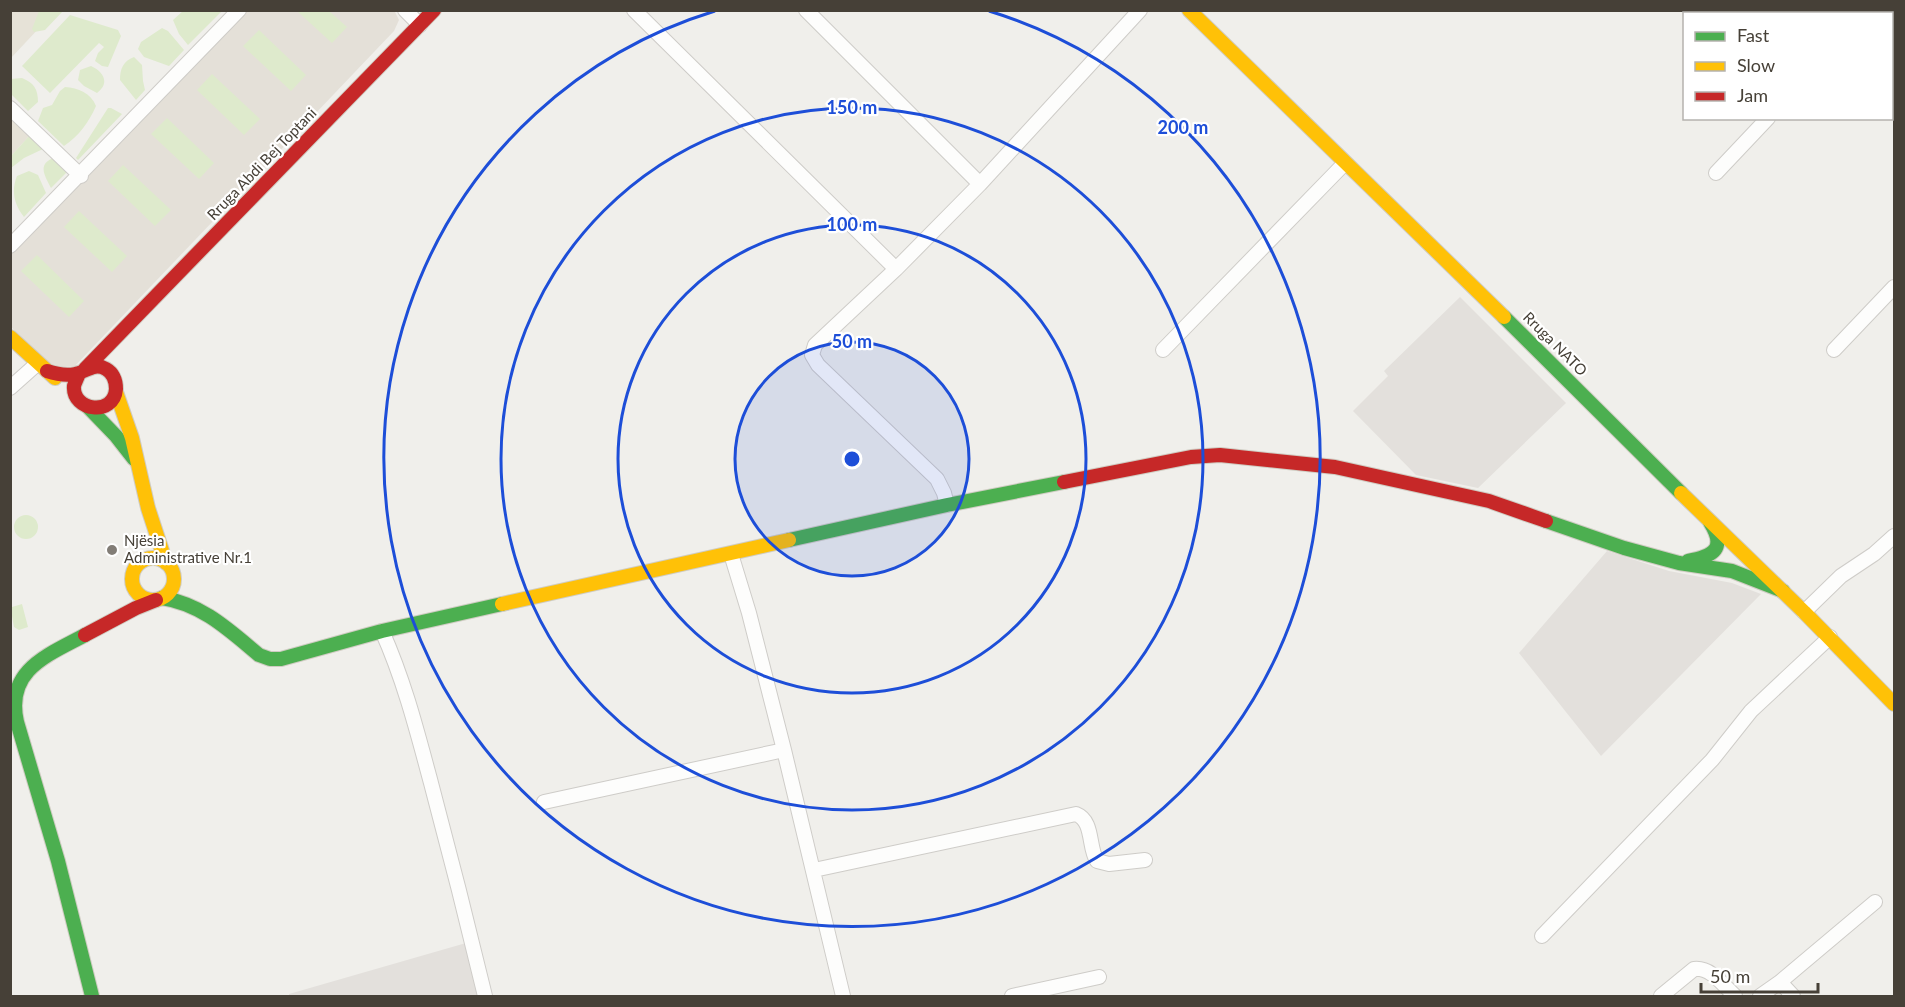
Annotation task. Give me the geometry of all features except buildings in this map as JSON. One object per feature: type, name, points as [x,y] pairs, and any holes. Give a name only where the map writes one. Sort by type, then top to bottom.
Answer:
[{"type":"street","points":[[10,246],[81,176],[239,10]]},
{"type":"street","points":[[405,10],[420,25]]},
{"type":"street","name":"Rruga Abdi Bej Toptani","points":[[82,371],[434,10]]},
{"type":"street","points":[[634,10],[896,269]]},
{"type":"street","points":[[806,10],[980,184]]},
{"type":"street","points":[[947,505],[937,479],[818,365],[812,355],[815,345],[896,269],[980,184],[1140,10]]},
{"type":"street","name":"Rruga NATO","points":[[1189,10],[1830,637],[1894,704]]},
{"type":"street","points":[[10,108],[81,176]]},
{"type":"street","points":[[1716,173],[1765,120]]},
{"type":"street","points":[[1163,350],[1346,163]]},
{"type":"street","points":[[1834,350],[1894,287]]},
{"type":"street","points":[[10,338],[116,436],[137,464]]},
{"type":"street","points":[[92,996],[62,876],[12,701],[16,689],[30,668],[43,658],[136,608],[159,599],[172,588],[170,569],[148,508],[132,438],[115,385],[111,358],[113,340]]},
{"type":"street","points":[[43,367],[58,374],[98,366],[105,368],[115,385],[109,404],[103,407],[83,404]]},
{"type":"street","points":[[10,388],[43,367]]},
{"type":"street","points":[[82,371],[74,386],[83,404]]},
{"type":"street","points":[[148,508],[148,529],[132,580],[137,592],[149,599],[176,598],[193,605],[259,655],[270,659],[280,659],[382,631],[947,505],[1172,460],[1220,455],[1335,467],[1489,501],[1624,548],[1679,563],[1732,572],[1783,591]]},
{"type":"street","points":[[1679,563],[1706,558],[1716,549],[1718,536],[1710,522]]},
{"type":"street","points":[[1804,612],[1841,576],[1874,554],[1894,536]]},
{"type":"street","points":[[731,554],[784,750],[843,996]]},
{"type":"street","points":[[89,633],[112,612],[135,570],[147,559],[153,558],[170,569],[214,620]]},
{"type":"street","points":[[382,631],[396,663],[415,720],[454,866],[485,996]]},
{"type":"street","points":[[1542,936],[1712,760],[1751,711],[1830,637]]},
{"type":"street","points":[[544,802],[784,750]]},
{"type":"street","points":[[814,870],[1077,814],[1087,824],[1093,852],[1098,861],[1109,864],[1145,860]]},
{"type":"street","points":[[1760,996],[1780,982],[1875,902]]},
{"type":"street","points":[[1661,996],[1694,969],[1699,968],[1707,970],[1735,996]]},
{"type":"street","points":[[1012,996],[1098,977]]},
{"type":"street","points":[[1780,982],[1793,996]]},
{"type":"shaded area","points":[[394,10],[399,20],[394,31],[75,366],[52,367],[11,327],[10,253],[243,11]]},
{"type":"shaded area","points":[[11,11],[55,11],[11,58]]},
{"type":"shaded area","points":[[10,116],[30,135],[11,156],[10,156]]},
{"type":"shaded area","points":[[1460,297],[1566,403],[1478,488],[1416,475],[1353,411],[1388,376],[1384,371]]},
{"type":"shaded area","points":[[1607,551],[1669,571],[1732,583],[1761,594],[1601,756],[1519,653]]},
{"type":"shaded area","points":[[466,943],[479,996],[289,996],[289,994]]},
{"type":"green space","points":[[39,10],[63,11],[45,30],[34,32],[32,29]]},
{"type":"green space","points":[[184,10],[222,11],[188,45],[179,34],[173,20]]},
{"type":"green space","points":[[297,11],[329,11],[347,27],[332,43]]},
{"type":"green space","points":[[70,15],[118,30],[121,36],[108,67],[95,61],[98,53],[104,47],[99,43],[50,93],[22,66]]},
{"type":"green space","points":[[162,28],[168,31],[184,50],[169,66],[144,57],[138,49],[141,42]]},
{"type":"green space","points":[[259,30],[306,75],[291,91],[243,46]]},
{"type":"green space","points":[[134,57],[142,65],[145,90],[136,100],[120,80],[123,66]]},
{"type":"green space","points":[[91,66],[104,78],[103,85],[97,93],[78,80],[80,70]]},
{"type":"green space","points":[[212,74],[260,119],[244,135],[197,90]]},
{"type":"green space","points":[[22,78],[35,87],[37,93],[38,102],[28,111],[11,94],[11,79]]},
{"type":"green space","points":[[65,87],[84,92],[96,106],[83,128],[64,146],[38,121],[43,108],[52,105]]},
{"type":"green space","points":[[108,108],[122,114],[78,160],[76,158]]},
{"type":"green space","points":[[167,118],[214,163],[199,179],[151,134]]},
{"type":"green space","points":[[30,135],[43,149],[24,158],[11,168],[11,156]]},
{"type":"green space","points":[[53,158],[67,172],[51,188],[44,167]]},
{"type":"green space","points":[[123,165],[171,210],[155,226],[108,181]]},
{"type":"green space","points":[[29,171],[38,175],[46,193],[24,217],[16,202],[14,187],[17,176]]},
{"type":"green space","points":[[79,211],[127,256],[112,272],[64,227]]},
{"type":"green space","points":[[37,255],[84,301],[69,317],[21,271]]},
{"type":"green space","points":[[26,515],[31,516],[37,522],[37,532],[31,538],[26,539],[21,538],[15,532],[14,527],[15,522],[21,516]]},
{"type":"green space","points":[[22,604],[28,627],[19,630],[14,627],[11,611],[12,607]]},
{"type":"traffic: fast","points":[[1504,317],[1681,493]]},
{"type":"traffic: fast","points":[[89,408],[134,459]]},
{"type":"traffic: fast","points":[[789,540],[1064,482]]},
{"type":"traffic: fast","points":[[1546,521],[1624,548],[1679,563],[1732,571],[1783,591]]},
{"type":"traffic: fast","points":[[1688,561],[1705,556],[1715,549],[1717,538],[1710,522]]},
{"type":"traffic: fast","points":[[162,598],[202,612],[259,655],[270,659],[281,659],[382,631],[502,604]]},
{"type":"traffic: fast","points":[[85,635],[33,666],[23,677],[17,689],[15,704],[17,722],[58,861],[92,996]]},
{"type":"traffic: slow","points":[[1189,10],[1504,317]]},
{"type":"traffic: slow","points":[[10,337],[55,378]]},
{"type":"traffic: slow","points":[[116,392],[132,438],[148,508],[166,563]]},
{"type":"traffic: slow","points":[[1681,493],[1804,612],[1894,704]]},
{"type":"traffic: slow","points":[[502,604],[789,540]]},
{"type":"traffic: slow","points":[[153,558],[168,564],[174,579],[168,594],[153,600],[138,594],[132,579],[138,564],[153,558]]},
{"type":"traffic: jam","points":[[85,369],[434,10]]},
{"type":"traffic: jam","points":[[47,371],[71,375],[94,367],[102,367],[111,373],[115,380],[114,398],[101,407],[86,405],[79,401],[74,386],[79,373]]},
{"type":"traffic: jam","points":[[1064,482],[1191,457],[1220,455],[1335,467],[1489,501],[1546,521]]},
{"type":"traffic: jam","points":[[85,635],[156,600]]},
{"type":"place","name":"Njësia Administrative Nr.1","points":[[112,550]]}]
